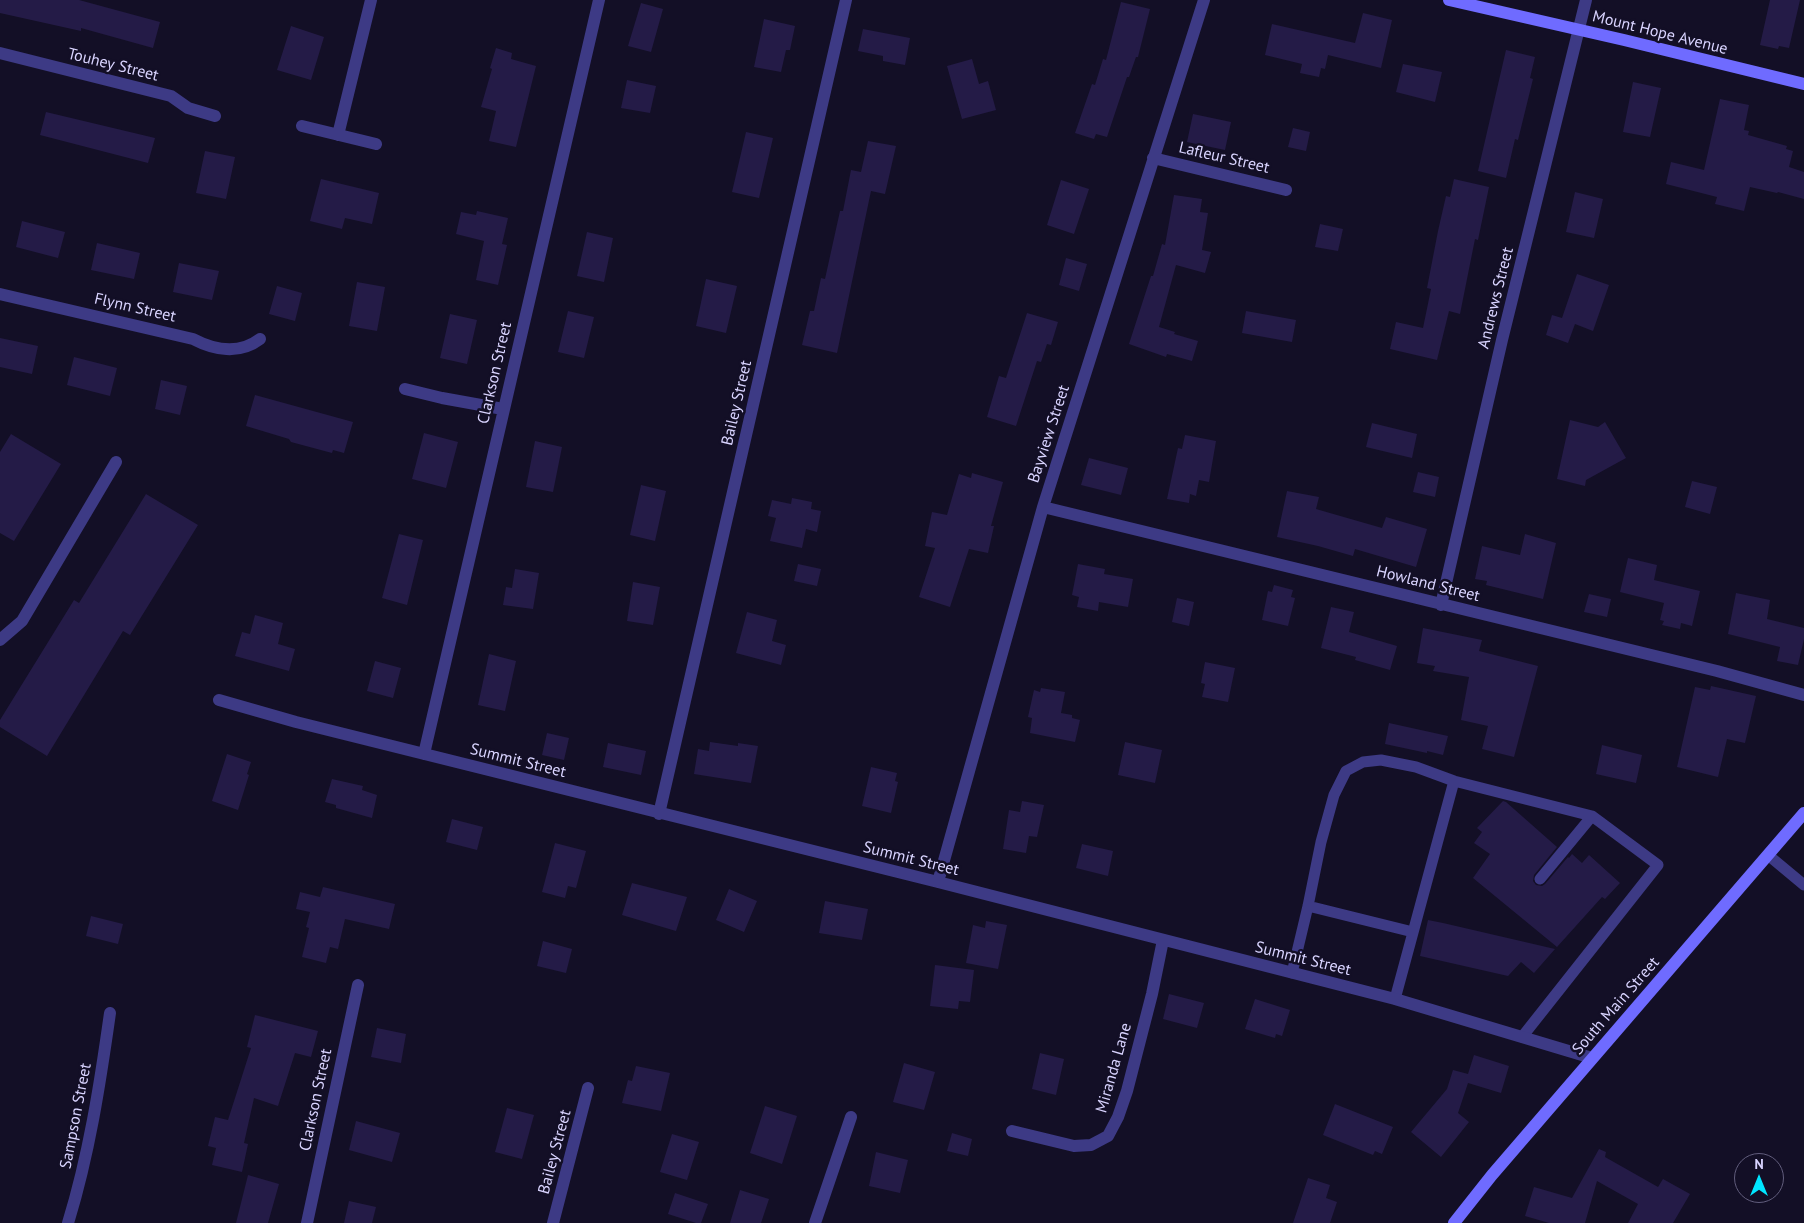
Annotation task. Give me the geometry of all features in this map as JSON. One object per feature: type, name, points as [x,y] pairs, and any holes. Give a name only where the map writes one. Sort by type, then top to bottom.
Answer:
[{"type":"main road","name":"Mount Hope Avenue","points":[[1449,0],[1804,84]]},
{"type":"main road","name":"South Main Street","points":[[1454,1223],[1492,1175],[1804,813]]},
{"type":"street","points":[[338,135],[371,0]]},
{"type":"street","name":"Clarkson Street","points":[[424,754],[599,0]]},
{"type":"street","name":"Bailey Street","points":[[659,814],[846,0]]},
{"type":"street","name":"Bayview Street","points":[[938,882],[1043,507],[1204,0]]},
{"type":"street","name":"Andrews Street","points":[[1441,604],[1502,340],[1586,0]]},
{"type":"street","name":"Touhey Street","points":[[0,53],[171,96],[188,108],[216,116]]},
{"type":"street","points":[[302,126],[376,144]]},
{"type":"street","name":"Lafleur Street","points":[[1153,158],[1286,190]]},
{"type":"street","name":"Flynn Street","points":[[0,294],[193,339],[207,346],[229,350],[252,345],[260,339]]},
{"type":"street","points":[[405,389],[503,409]]},
{"type":"street","points":[[0,640],[22,621],[116,462]]},
{"type":"street","name":"Howland Street","points":[[1043,507],[1717,671],[1804,695]]},
{"type":"street","name":"Summit Street","points":[[218,700],[659,814],[938,882],[1395,999],[1592,1058]]},
{"type":"street","name":"Miranda Lane","points":[[1012,1131],[1074,1146],[1091,1145],[1108,1136],[1118,1116],[1129,1081],[1152,994],[1163,940]]},
{"type":"street","name":"Clarkson Street","points":[[307,1223],[358,984]]},
{"type":"street","name":"Sampson Street","points":[[68,1223],[78,1191],[99,1093],[110,1013]]},
{"type":"street","name":"Bailey Street","points":[[553,1223],[588,1088]]},
{"type":"street","points":[[815,1223],[851,1116]]},
{"type":"lane","points":[[1292,973],[1321,842],[1334,795],[1346,771],[1363,762],[1381,760],[1416,767],[1454,781],[1592,816],[1658,865],[1522,1037]]},
{"type":"lane","points":[[1395,999],[1454,781]]},
{"type":"lane","points":[[1540,879],[1592,816]]},
{"type":"lane","points":[[1768,855],[1799,874],[1804,885]]},
{"type":"lane","points":[[1308,906],[1412,932]]},
{"type":"building","points":[[0,0],[79,0],[160,22],[153,48],[81,28],[81,31],[0,13]]},
{"type":"building","points":[[1770,0],[1800,0],[1789,48],[1779,46],[1778,49],[1760,45]]},
{"type":"building","points":[[1121,2],[1150,9],[1138,57],[1136,57],[1129,77],[1127,77],[1107,137],[1096,134],[1094,139],[1075,133],[1092,84],[1095,85],[1103,59],[1106,60]]},
{"type":"building","points":[[641,3],[663,9],[651,52],[628,46]]},
{"type":"building","points":[[1363,13],[1392,20],[1381,68],[1328,55],[1325,69],[1321,68],[1319,77],[1300,73],[1302,64],[1265,55],[1272,24],[1355,43]]},
{"type":"building","points":[[764,19],[795,26],[790,50],[786,50],[781,72],[754,67]]},
{"type":"building","points":[[291,26],[324,37],[311,80],[277,70]]},
{"type":"building","points":[[863,29],[910,38],[905,65],[883,61],[883,56],[858,51]]},
{"type":"building","points":[[496,48],[512,53],[511,59],[536,66],[516,147],[489,141],[496,111],[481,107]]},
{"type":"building","points":[[1506,50],[1535,57],[1530,78],[1533,79],[1518,140],[1515,139],[1506,178],[1478,171]]},
{"type":"building","points":[[972,59],[979,84],[988,81],[996,110],[962,119],[947,66]]},
{"type":"building","points":[[1403,64],[1442,72],[1435,102],[1396,92]]},
{"type":"building","points":[[627,80],[656,86],[650,113],[621,108]]},
{"type":"building","points":[[1633,82],[1661,88],[1650,137],[1623,132]]},
{"type":"building","points":[[1720,99],[1749,105],[1744,130],[1749,131],[1748,135],[1787,146],[1786,149],[1793,151],[1789,167],[1804,172],[1804,199],[1750,187],[1744,211],[1715,204],[1717,197],[1666,184],[1671,162],[1704,170]]},
{"type":"building","points":[[46,112],[155,138],[148,163],[40,135]]},
{"type":"building","points":[[1193,114],[1231,122],[1225,150],[1187,142]]},
{"type":"building","points":[[1293,128],[1310,132],[1306,151],[1288,147]]},
{"type":"building","points":[[746,132],[773,138],[759,198],[732,192]]},
{"type":"building","points":[[868,141],[896,146],[885,194],[871,191],[837,353],[802,345],[810,311],[814,311],[821,278],[825,279],[840,211],[843,211],[851,170],[861,172]]},
{"type":"building","points":[[205,151],[235,157],[226,199],[196,193]]},
{"type":"building","points":[[321,179],[379,193],[372,224],[345,218],[342,229],[310,221]]},
{"type":"building","points":[[1454,179],[1489,187],[1478,240],[1475,239],[1460,314],[1449,311],[1437,360],[1390,349],[1396,322],[1423,328],[1431,289],[1427,288],[1438,231],[1446,196],[1450,197]]},
{"type":"building","points":[[1061,180],[1089,189],[1074,234],[1047,225]]},
{"type":"building","points":[[1575,192],[1603,199],[1594,238],[1566,232]]},
{"type":"building","points":[[1174,195],[1202,199],[1200,212],[1208,213],[1202,250],[1211,252],[1205,273],[1176,265],[1159,327],[1175,332],[1174,334],[1198,341],[1192,361],[1167,354],[1166,357],[1129,344],[1162,244],[1165,245]]},
{"type":"building","points":[[477,211],[508,218],[502,244],[507,245],[498,285],[476,280],[484,241],[456,234],[461,212],[476,215]]},
{"type":"building","points":[[22,221],[65,232],[58,258],[16,247]]},
{"type":"building","points":[[1320,224],[1343,229],[1338,251],[1315,247]]},
{"type":"building","points":[[587,232],[613,238],[604,282],[577,276]]},
{"type":"building","points":[[97,243],[140,253],[134,279],[91,270]]},
{"type":"building","points":[[1066,258],[1087,264],[1079,291],[1059,285]]},
{"type":"building","points":[[179,263],[219,271],[212,300],[173,292]]},
{"type":"building","points":[[1577,274],[1609,285],[1593,331],[1575,324],[1568,343],[1546,335],[1552,315],[1562,318]]},
{"type":"building","points":[[706,279],[737,286],[726,333],[696,326]]},
{"type":"building","points":[[357,282],[385,287],[377,331],[349,326]]},
{"type":"building","points":[[277,286],[302,293],[295,321],[269,314]]},
{"type":"building","points":[[568,311],[594,317],[584,358],[558,352]]},
{"type":"building","points":[[1246,311],[1296,320],[1292,342],[1242,333]]},
{"type":"building","points":[[1027,313],[1058,322],[1051,345],[1047,344],[1041,362],[1037,361],[1016,426],[987,417],[999,376],[1006,378]]},
{"type":"building","points":[[450,314],[477,320],[467,364],[440,358]]},
{"type":"building","points":[[0,338],[38,346],[32,374],[0,367]]},
{"type":"building","points":[[74,357],[117,368],[110,396],[67,385]]},
{"type":"building","points":[[161,380],[187,386],[180,415],[155,409]]},
{"type":"building","points":[[255,395],[353,422],[344,453],[333,450],[332,453],[291,442],[289,439],[246,426]]},
{"type":"building","points":[[1570,420],[1598,427],[1605,422],[1626,458],[1586,480],[1585,486],[1557,479]]},
{"type":"building","points":[[1372,423],[1417,434],[1412,458],[1366,447]]},
{"type":"building","points":[[424,433],[458,442],[446,488],[412,479]]},
{"type":"building","points":[[11,434],[61,464],[14,541],[0,533],[0,452]]},
{"type":"building","points":[[1185,435],[1216,441],[1209,482],[1199,480],[1196,496],[1190,494],[1189,503],[1167,499],[1178,448],[1182,449]]},
{"type":"building","points":[[535,441],[562,447],[553,492],[526,487]]},
{"type":"building","points":[[1089,458],[1128,468],[1121,495],[1081,485]]},
{"type":"building","points":[[1418,472],[1439,477],[1435,497],[1413,492]]},
{"type":"building","points":[[972,473],[1003,482],[991,526],[994,526],[988,553],[969,549],[950,607],[919,597],[935,548],[925,546],[932,512],[947,515],[959,474],[971,478]]},
{"type":"building","points":[[1692,481],[1717,487],[1710,514],[1685,507]]},
{"type":"building","points":[[641,485],[666,491],[655,541],[630,535]]},
{"type":"building","points":[[1287,491],[1319,497],[1316,509],[1382,528],[1386,517],[1427,529],[1416,567],[1355,549],[1353,556],[1277,537]]},
{"type":"building","points":[[146,494],[198,525],[130,635],[123,631],[47,756],[0,727],[0,720],[74,600],[79,603]]},
{"type":"building","points":[[792,498],[812,502],[811,509],[821,511],[817,532],[806,529],[802,548],[770,541],[776,518],[768,516],[772,500],[791,504]]},
{"type":"building","points":[[399,534],[423,540],[407,605],[382,598]]},
{"type":"building","points":[[1525,534],[1556,543],[1543,599],[1486,585],[1487,581],[1475,579],[1482,546],[1520,555]]},
{"type":"building","points":[[1628,558],[1657,565],[1654,580],[1700,591],[1692,626],[1681,623],[1680,629],[1662,625],[1664,621],[1660,620],[1664,603],[1620,592]]},
{"type":"building","points":[[798,564],[821,569],[817,586],[794,581]]},
{"type":"building","points":[[1078,564],[1105,569],[1104,574],[1133,579],[1128,607],[1099,602],[1098,611],[1077,607],[1079,597],[1072,595]]},
{"type":"building","points":[[515,569],[539,573],[533,609],[503,605],[506,587],[512,588]]},
{"type":"building","points":[[633,582],[660,587],[653,625],[627,621]]},
{"type":"building","points":[[1274,585],[1293,590],[1291,597],[1295,598],[1288,626],[1262,620],[1268,591],[1272,592]]},
{"type":"building","points":[[1736,593],[1770,600],[1767,619],[1804,628],[1804,639],[1798,665],[1777,661],[1780,647],[1728,634]]},
{"type":"building","points":[[1589,594],[1611,599],[1607,617],[1584,612]]},
{"type":"building","points":[[1177,598],[1194,602],[1189,626],[1172,622]]},
{"type":"building","points":[[1331,607],[1354,612],[1349,632],[1397,646],[1390,670],[1355,660],[1356,657],[1321,648]]},
{"type":"building","points":[[747,612],[777,620],[772,641],[786,645],[781,665],[736,653]]},
{"type":"building","points":[[255,615],[283,623],[278,644],[295,649],[289,671],[235,656],[242,632],[250,634]]},
{"type":"building","points":[[1423,628],[1482,640],[1479,651],[1538,666],[1514,757],[1482,749],[1488,726],[1461,720],[1469,677],[1433,671],[1435,666],[1417,663]]},
{"type":"building","points":[[489,654],[516,661],[505,711],[478,705]]},
{"type":"building","points":[[375,661],[401,668],[393,698],[367,691]]},
{"type":"building","points":[[1205,662],[1235,668],[1228,702],[1202,697],[1205,684],[1201,683]]},
{"type":"building","points":[[1711,686],[1756,696],[1745,743],[1727,739],[1718,777],[1677,767],[1695,687],[1710,690]]},
{"type":"building","points":[[1041,688],[1065,692],[1061,713],[1072,715],[1072,718],[1080,720],[1075,742],[1030,733],[1032,718],[1028,717],[1034,690],[1040,692]]},
{"type":"building","points":[[1389,723],[1448,736],[1443,755],[1385,744]]},
{"type":"building","points":[[547,733],[569,738],[564,760],[542,755]]},
{"type":"building","points":[[710,742],[738,746],[738,743],[758,746],[751,783],[694,774],[698,749],[709,751]]},
{"type":"building","points":[[1125,742],[1162,750],[1155,783],[1118,775]]},
{"type":"building","points":[[608,743],[646,751],[641,775],[603,767]]},
{"type":"building","points":[[1602,745],[1642,755],[1636,783],[1596,774]]},
{"type":"building","points":[[227,754],[251,762],[238,810],[212,801]]},
{"type":"building","points":[[871,767],[897,773],[895,781],[898,782],[891,813],[862,806]]},
{"type":"building","points":[[332,779],[363,786],[362,790],[377,795],[372,818],[336,808],[336,805],[325,802]]},
{"type":"building","points":[[1022,801],[1044,805],[1037,837],[1029,836],[1026,853],[1003,849],[1009,810],[1020,812]]},
{"type":"building","points":[[1503,801],[1557,847],[1534,875],[1533,881],[1536,885],[1542,886],[1545,884],[1572,854],[1582,863],[1589,855],[1620,883],[1605,899],[1602,897],[1557,947],[1473,878],[1490,854],[1474,843],[1482,832],[1477,828]]},
{"type":"building","points":[[452,819],[483,827],[477,850],[446,842]]},
{"type":"building","points":[[555,843],[586,851],[576,888],[568,886],[565,898],[542,892]]},
{"type":"building","points":[[1082,844],[1113,851],[1108,876],[1076,868]]},
{"type":"building","points":[[632,883],[687,897],[676,931],[622,915]]},
{"type":"building","points":[[323,887],[395,904],[389,929],[345,919],[338,949],[330,947],[326,963],[302,957],[309,928],[306,927],[310,912],[296,909],[300,892],[320,897]]},
{"type":"building","points":[[729,889],[757,901],[744,932],[716,920]]},
{"type":"building","points":[[825,901],[868,909],[862,940],[819,933]]},
{"type":"building","points":[[91,916],[123,924],[118,944],[86,936]]},
{"type":"building","points":[[1428,920],[1555,949],[1534,973],[1521,962],[1508,976],[1420,956]]},
{"type":"building","points":[[986,921],[1007,925],[998,969],[966,963],[973,925],[985,928]]},
{"type":"building","points":[[543,941],[572,949],[566,973],[537,966]]},
{"type":"building","points":[[935,965],[974,970],[970,1002],[959,1001],[958,1009],[930,1006]]},
{"type":"building","points":[[1169,994],[1204,1003],[1197,1028],[1163,1019]]},
{"type":"building","points":[[1255,999],[1290,1010],[1282,1036],[1276,1034],[1275,1038],[1245,1029]]},
{"type":"building","points":[[255,1015],[318,1031],[311,1057],[295,1053],[278,1106],[254,1098],[244,1143],[248,1144],[242,1172],[212,1165],[216,1148],[208,1146],[215,1117],[228,1120],[251,1048],[247,1047]]},
{"type":"building","points":[[377,1028],[406,1034],[401,1063],[371,1057]]},
{"type":"building","points":[[1040,1053],[1064,1059],[1056,1095],[1032,1089]]},
{"type":"building","points":[[1474,1055],[1509,1066],[1501,1093],[1468,1083],[1458,1113],[1469,1122],[1441,1157],[1411,1132],[1447,1089],[1453,1070],[1468,1074]]},
{"type":"building","points":[[904,1063],[935,1072],[924,1110],[893,1102]]},
{"type":"building","points":[[636,1066],[670,1073],[661,1111],[622,1103],[628,1080],[632,1081]]},
{"type":"building","points":[[1335,1104],[1393,1127],[1382,1154],[1375,1151],[1373,1155],[1323,1135]]},
{"type":"building","points":[[765,1106],[797,1116],[782,1164],[750,1153]]},
{"type":"building","points":[[507,1108],[534,1115],[522,1159],[495,1152]]},
{"type":"building","points":[[356,1121],[400,1133],[392,1162],[349,1150]]},
{"type":"building","points":[[952,1133],[972,1139],[968,1156],[947,1151]]},
{"type":"building","points":[[672,1134],[699,1142],[687,1180],[660,1172]]},
{"type":"building","points":[[1599,1149],[1606,1152],[1605,1157],[1658,1187],[1663,1179],[1690,1194],[1673,1223],[1628,1223],[1638,1204],[1597,1181],[1585,1223],[1549,1223],[1525,1216],[1534,1187],[1572,1198]]},
{"type":"building","points":[[876,1152],[908,1160],[900,1193],[869,1186]]},
{"type":"building","points":[[248,1175],[279,1184],[268,1223],[236,1223]]},
{"type":"building","points":[[1308,1178],[1330,1185],[1326,1198],[1337,1202],[1330,1223],[1293,1223]]},
{"type":"building","points":[[740,1190],[769,1199],[761,1223],[730,1223]]},
{"type":"building","points":[[675,1193],[708,1204],[701,1223],[668,1214]]},
{"type":"building","points":[[349,1201],[376,1207],[372,1223],[344,1223]]}]
